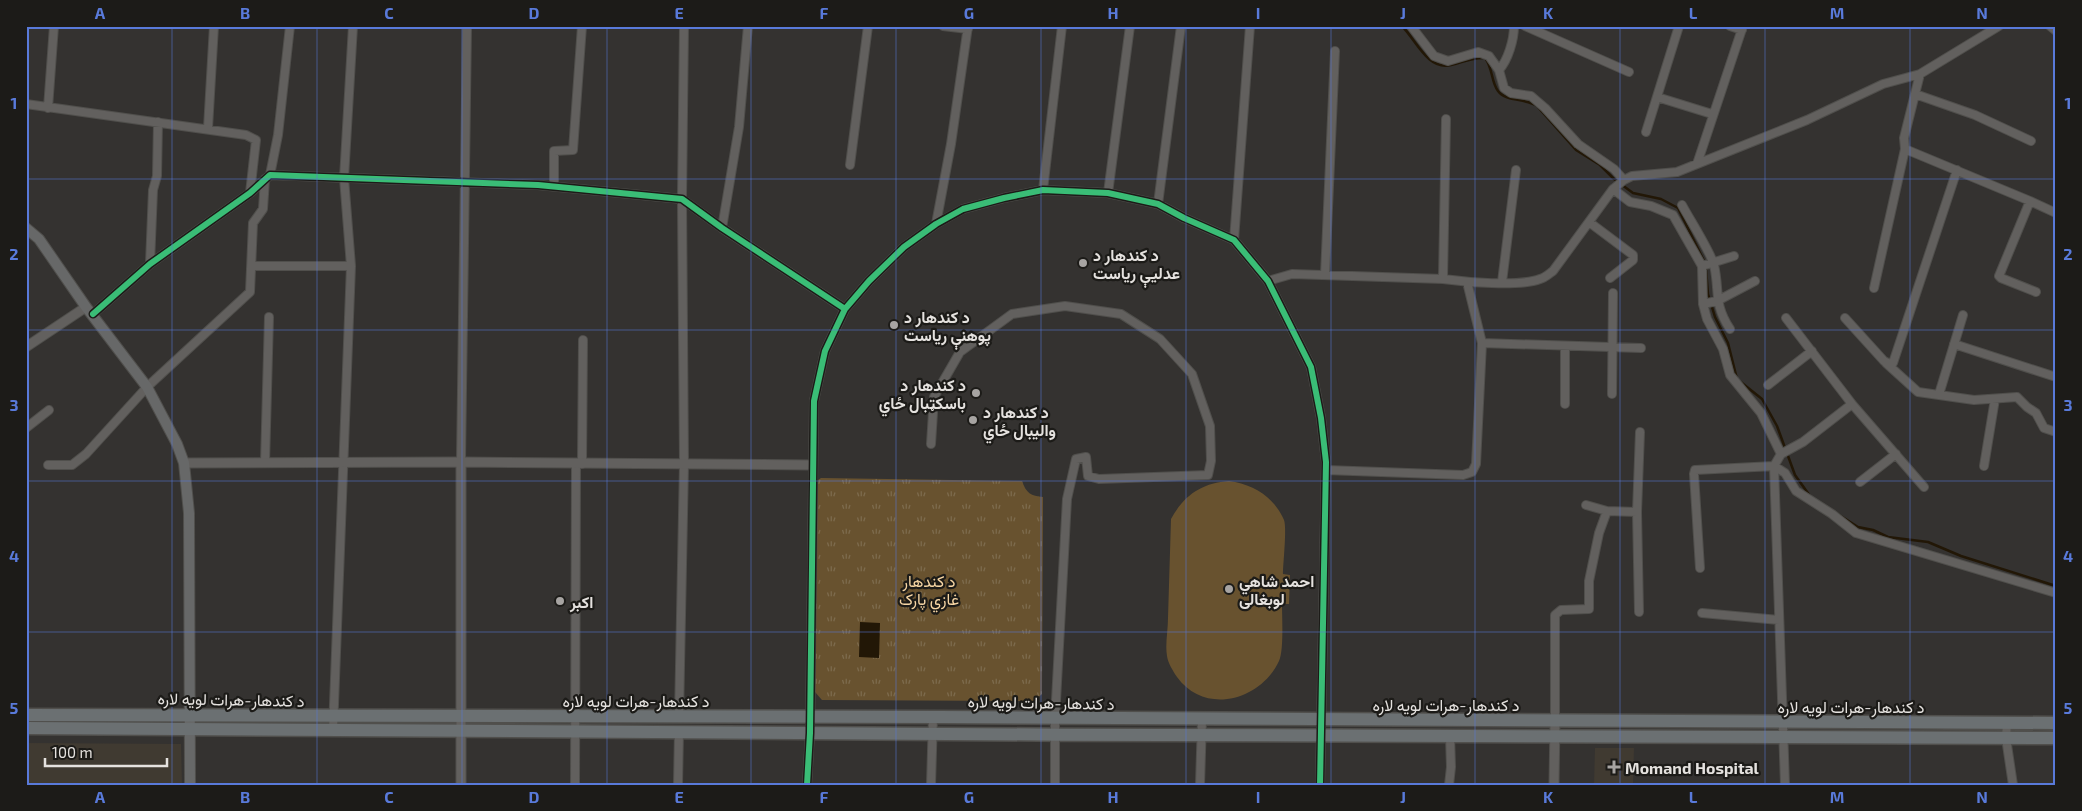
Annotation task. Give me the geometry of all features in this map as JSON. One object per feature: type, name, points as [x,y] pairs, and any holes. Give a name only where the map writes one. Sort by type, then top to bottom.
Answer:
[{"type":"highway","name":"د کندهار-هرات لويه لاره","points":[[26,715],[190,714],[2056,723]]},
{"type":"highway","name":"د کندهار-هرات لويه لاره","points":[[26,728],[1321,736],[2056,738]]},
{"type":"main road","points":[[26,228],[39,239],[147,387],[177,444],[184,463],[189,513],[190,785]]},
{"type":"street","points":[[48,108],[54,26]]},
{"type":"street","points":[[208,128],[214,26]]},
{"type":"street","points":[[48,465],[72,465],[86,454],[147,387],[250,292],[253,223],[263,209],[278,135],[290,26]]},
{"type":"street","points":[[333,730],[351,266],[344,178],[353,26]]},
{"type":"street","points":[[461,785],[461,462],[467,26]]},
{"type":"street","points":[[554,186],[554,151],[573,150],[582,26]]},
{"type":"street","points":[[678,717],[684,464],[682,199],[684,26]]},
{"type":"street","points":[[722,228],[739,127],[748,26]]},
{"type":"street","points":[[850,165],[868,26]]},
{"type":"street","points":[[936,224],[950,153],[968,27],[943,26]]},
{"type":"street","points":[[1043,190],[1062,26]]},
{"type":"street","points":[[1108,192],[1130,26]]},
{"type":"street","points":[[1158,204],[1181,26]]},
{"type":"street","points":[[1234,240],[1250,26]]},
{"type":"street","points":[[1411,26],[1434,56],[1448,60],[1478,52],[1489,56],[1499,70],[1504,88],[1511,93],[1531,96],[1546,108],[1578,144],[1614,169],[1624,180]]},
{"type":"street","points":[[1499,70],[1503,66],[1513,38],[1514,26]]},
{"type":"street","points":[[1525,26],[1629,72]]},
{"type":"street","points":[[1646,132],[1679,26]]},
{"type":"street","points":[[1697,164],[1742,28],[1730,26]]},
{"type":"street","points":[[1268,281],[1292,274],[1443,279],[1467,282],[1527,282],[1542,279],[1553,271],[1614,188],[1624,180],[1632,176],[1677,172],[1807,120],[1883,84],[1920,74],[1998,26]]},
{"type":"street","points":[[2050,26],[2056,31]]},
{"type":"street","points":[[1325,274],[1335,51]]},
{"type":"street","points":[[1874,288],[1905,149],[1904,138],[1920,74]]},
{"type":"street","points":[[1915,94],[1974,115],[2031,141]]},
{"type":"street","points":[[1657,97],[1712,114]]},
{"type":"street","points":[[26,104],[208,128],[246,135],[256,140],[250,193]]},
{"type":"street","points":[[1443,279],[1446,119]]},
{"type":"street","points":[[150,264],[153,190],[157,176],[158,122]]},
{"type":"street","points":[[1905,149],[1958,170],[2056,214]]},
{"type":"street","points":[[1502,282],[1516,170]]},
{"type":"street","points":[[1886,364],[1893,363],[1958,170]]},
{"type":"street","points":[[26,347],[90,311],[150,264],[250,193],[268,177],[466,181],[554,186],[682,199],[845,310]]},
{"type":"street","points":[[1614,188],[1630,202],[1651,206],[1673,214],[1702,266],[1703,304],[1707,319],[1723,349],[1730,375],[1761,413],[1781,454]]},
{"type":"street","points":[[807,785],[810,733],[814,401],[825,351],[845,310],[869,281],[904,247],[936,224],[963,210],[1004,198],[1043,190],[1108,192],[1158,204],[1184,218],[1234,240],[1268,281],[1311,367],[1321,418],[1326,470],[1320,785]]},
{"type":"street","points":[[2030,201],[1999,276],[2036,292]]},
{"type":"street","points":[[1682,205],[1714,264],[1717,301],[1721,316],[1730,329]]},
{"type":"street","points":[[1589,222],[1633,255],[1633,260],[1610,278]]},
{"type":"street","points":[[1702,266],[1714,264],[1734,256]]},
{"type":"street","points":[[252,266],[351,266]]},
{"type":"street","points":[[1703,304],[1717,301],[1755,281]]},
{"type":"street","points":[[1326,470],[1463,475],[1472,472],[1476,464],[1482,343],[1467,282]]},
{"type":"street","points":[[1612,394],[1613,293]]},
{"type":"street","points":[[931,444],[934,397],[960,352],[1012,314],[1065,306],[1121,314],[1160,340],[1192,374],[1210,426],[1211,461],[1208,475],[1099,479],[1088,476],[1086,457],[1076,459],[1067,499],[1055,718],[1055,785]]},
{"type":"street","points":[[1940,391],[1962,314]]},
{"type":"street","points":[[265,463],[269,317]]},
{"type":"street","points":[[1786,318],[1852,404],[1924,488]]},
{"type":"street","points":[[1845,318],[1886,364],[1918,392],[1974,400],[2017,397],[2036,413],[2044,428],[2056,432]]},
{"type":"street","points":[[575,785],[579,464],[583,340]]},
{"type":"street","points":[[1482,343],[1640,348]]},
{"type":"street","points":[[1954,344],[2056,377]]},
{"type":"street","points":[[1565,346],[1565,404]]},
{"type":"street","points":[[1768,385],[1812,352]]},
{"type":"street","points":[[1984,466],[1995,399]]},
{"type":"street","points":[[1785,785],[1774,466],[1781,454],[1803,442],[1852,404]]},
{"type":"street","points":[[26,428],[49,410]]},
{"type":"street","points":[[1639,612],[1637,512],[1640,432]]},
{"type":"street","points":[[1860,482],[1896,454]]},
{"type":"street","points":[[184,463],[343,464],[461,462],[812,465]]},
{"type":"street","points":[[1700,568],[1695,470],[1774,466],[1784,473],[1796,491],[1832,514],[1856,534],[2056,593]]},
{"type":"street","points":[[1586,505],[1607,511],[1637,512]]},
{"type":"street","points":[[1554,785],[1556,615],[1561,610],[1589,609],[1589,581],[1599,533],[1607,511]]},
{"type":"street","points":[[1702,613],[1779,620]]},
{"type":"street","points":[[931,785],[933,717]]},
{"type":"street","points":[[1200,785],[1202,720]]},
{"type":"street","points":[[2007,723],[2006,738],[2013,785]]},
{"type":"street","points":[[676,731],[678,785]]},
{"type":"street","points":[[1449,785],[1451,767],[1450,736]]},
{"type":"shaded area","points":[[860,622],[880,623],[879,658],[859,657]]},
{"type":"shaded area","points":[[26,743],[181,744],[182,785],[26,785]]},
{"type":"shaded area","name":"Momand Hospital","points":[[1595,748],[1634,748],[1633,785],[1594,785]]},
{"type":"green space","name":"د کندهار غازي پارک","points":[[821,478],[1022,481],[1030,493],[1043,497],[1042,694],[1034,701],[822,700],[815,692],[815,482]]},
{"type":"green space","name":"احمد شاهي لوبغالی","points":[[1229,481],[1246,485],[1262,493],[1275,505],[1284,520],[1283,574],[1290,575],[1289,604],[1282,604],[1281,656],[1271,674],[1246,693],[1232,698],[1217,699],[1202,696],[1189,689],[1177,677],[1168,659],[1166,647],[1171,519],[1182,503],[1195,492],[1210,484]]},
{"type":"waterway","points":[[1402,26],[1429,59],[1443,66],[1485,58],[1498,91],[1506,97],[1537,106],[1576,150],[1600,165],[1614,179],[1633,193],[1661,199],[1678,208],[1705,263]]},
{"type":"waterway","points":[[1706,269],[1708,294],[1715,317],[1728,343],[1737,379],[1762,399],[1777,426],[1795,475],[1810,496]]},
{"type":"waterway","points":[[1836,513],[1858,527],[1873,530],[1888,537],[1928,542],[1961,556],[2056,586]]},
{"type":"cycle path","points":[[93,314],[150,264],[250,193],[270,175],[538,185],[682,199],[722,228],[845,309]]},
{"type":"cycle path","points":[[807,785],[810,733],[814,401],[825,351],[845,309],[869,281],[904,247],[936,224],[963,209],[1043,190],[1108,193],[1158,204],[1184,218],[1234,240],[1268,281],[1311,367],[1321,418],[1326,462],[1320,785]]},
{"type":"place","name":"د کندهار د عدلیې رياست","points":[[1083,263]]},
{"type":"place","name":"د کندهار د پوهنې رياست","points":[[894,325]]},
{"type":"place","name":"د کندهار د باسکټبال ځاي","points":[[976,393]]},
{"type":"place","name":"د کندهار د واليبال ځاي","points":[[973,420]]},
{"type":"place","name":"احمد شاهي لوبغالی","points":[[1229,589]]},
{"type":"place","name":"اکبر","points":[[560,601]]},
{"type":"place","name":"Momand Hospital","points":[[1614,767]]}]
